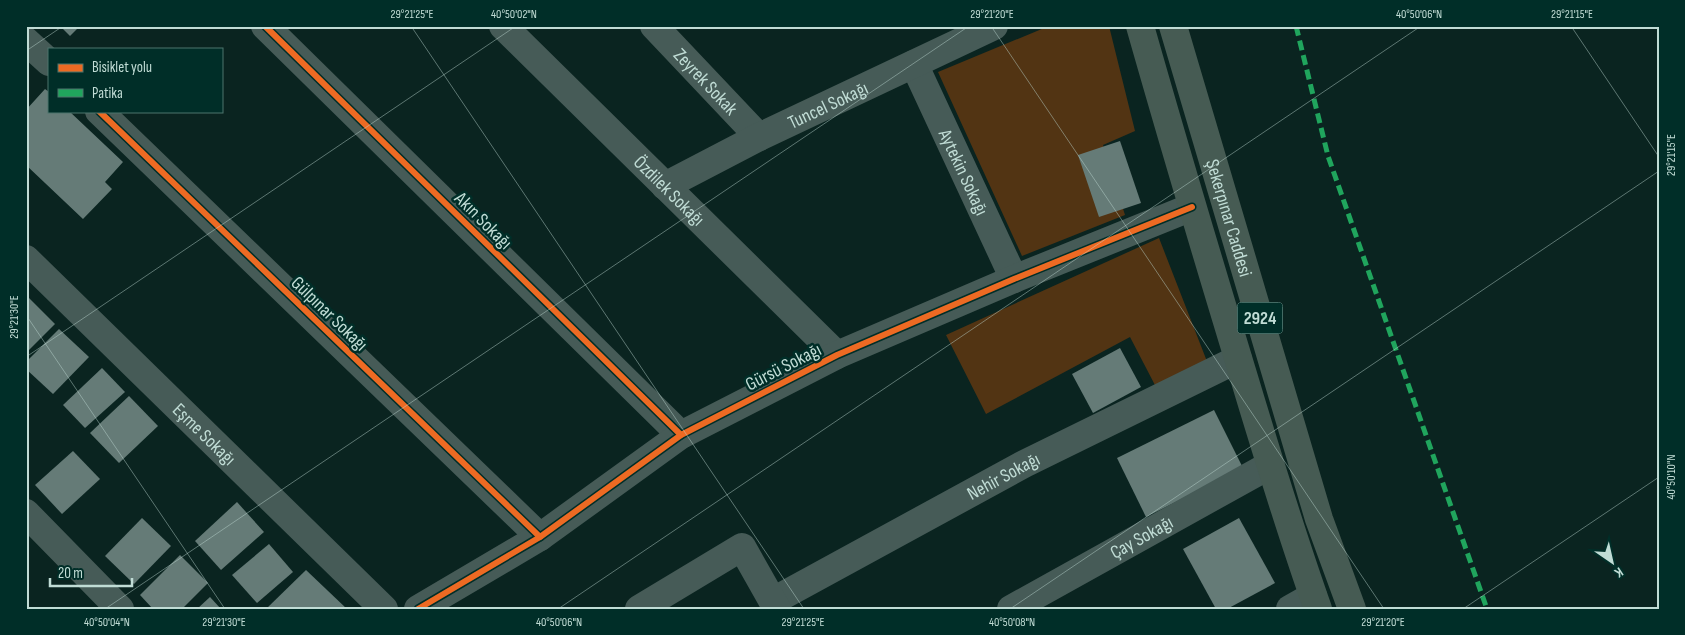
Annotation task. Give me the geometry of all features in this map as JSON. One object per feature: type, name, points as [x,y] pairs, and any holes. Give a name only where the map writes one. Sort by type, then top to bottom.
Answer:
[{"type":"main road","name":"Şekerpınar Caddesi","points":[[1140,26],[1192,208],[1298,554],[1307,605]]},
{"type":"main road","name":"Şekerpınar Caddesi","points":[[1173,26],[1319,519],[1352,609]]},
{"type":"street","name":"Akın Sokağı","points":[[265,26],[681,436]]},
{"type":"street","name":"Özdilek Sokağı","points":[[503,26],[837,355]]},
{"type":"street","name":"Zeyrek Sokak","points":[[654,26],[759,137]]},
{"type":"street","name":"Tuncel Sokağı","points":[[665,186],[759,137],[994,26]]},
{"type":"street","points":[[26,41],[48,61]]},
{"type":"street","name":"Aytekin Sokağı","points":[[914,64],[1014,279]]},
{"type":"street","name":"Gülpınar Sokağı","points":[[100,112],[540,537]]},
{"type":"street","name":"Gürsü Sokağı","points":[[418,609],[540,537],[681,436],[837,355],[1014,279],[1192,208]]},
{"type":"street","name":"Eşme Sokağı","points":[[26,259],[384,609]]},
{"type":"street","name":"Nehir Sokağı","points":[[775,605],[1024,464],[1238,359]]},
{"type":"street","name":"Çay Sokağı","points":[[1010,609],[1270,465]]},
{"type":"street","points":[[26,513],[120,609]]},
{"type":"street","points":[[639,609],[742,547],[775,605]]},
{"type":"shaded area","points":[[1049,26],[1109,26],[1135,131],[1103,145],[1125,215],[1022,256],[938,72]]},
{"type":"shaded area","points":[[1159,238],[1208,364],[1157,389],[1130,337],[986,414],[946,335]]},
{"type":"building","points":[[60,26],[80,26],[70,36]]},
{"type":"building","points":[[45,89],[48,91],[48,112],[70,112],[123,162],[105,182],[112,189],[83,219],[26,165],[26,110]]},
{"type":"building","points":[[1120,141],[1141,203],[1099,217],[1078,155]]},
{"type":"building","points":[[26,295],[55,324],[26,353]]},
{"type":"building","points":[[59,329],[89,357],[53,394],[26,369],[26,362]]},
{"type":"building","points":[[1120,348],[1141,387],[1093,413],[1072,374]]},
{"type":"building","points":[[102,368],[125,392],[85,428],[63,405]]},
{"type":"building","points":[[129,396],[158,426],[119,463],[90,433]]},
{"type":"building","points":[[1214,410],[1243,468],[1146,517],[1117,458]]},
{"type":"building","points":[[73,451],[100,479],[62,514],[35,485]]},
{"type":"building","points":[[237,502],[264,532],[221,570],[195,541]]},
{"type":"building","points":[[142,518],[171,546],[134,584],[105,556]]},
{"type":"building","points":[[1239,518],[1275,583],[1227,609],[1216,609],[1183,549]]},
{"type":"building","points":[[269,544],[293,572],[257,603],[232,575]]},
{"type":"building","points":[[180,555],[208,583],[182,609],[153,609],[140,595]]},
{"type":"building","points":[[306,570],[347,609],[266,609]]},
{"type":"building","points":[[210,597],[221,609],[197,609]]},
{"type":"marked path","points":[[1296,26],[1328,156],[1487,609]]},
{"type":"cycle path","points":[[265,26],[681,435]]},
{"type":"cycle path","points":[[100,112],[540,537]]},
{"type":"cycle path","points":[[418,609],[540,537],[681,435],[837,355],[1014,279],[1192,207]]}]
